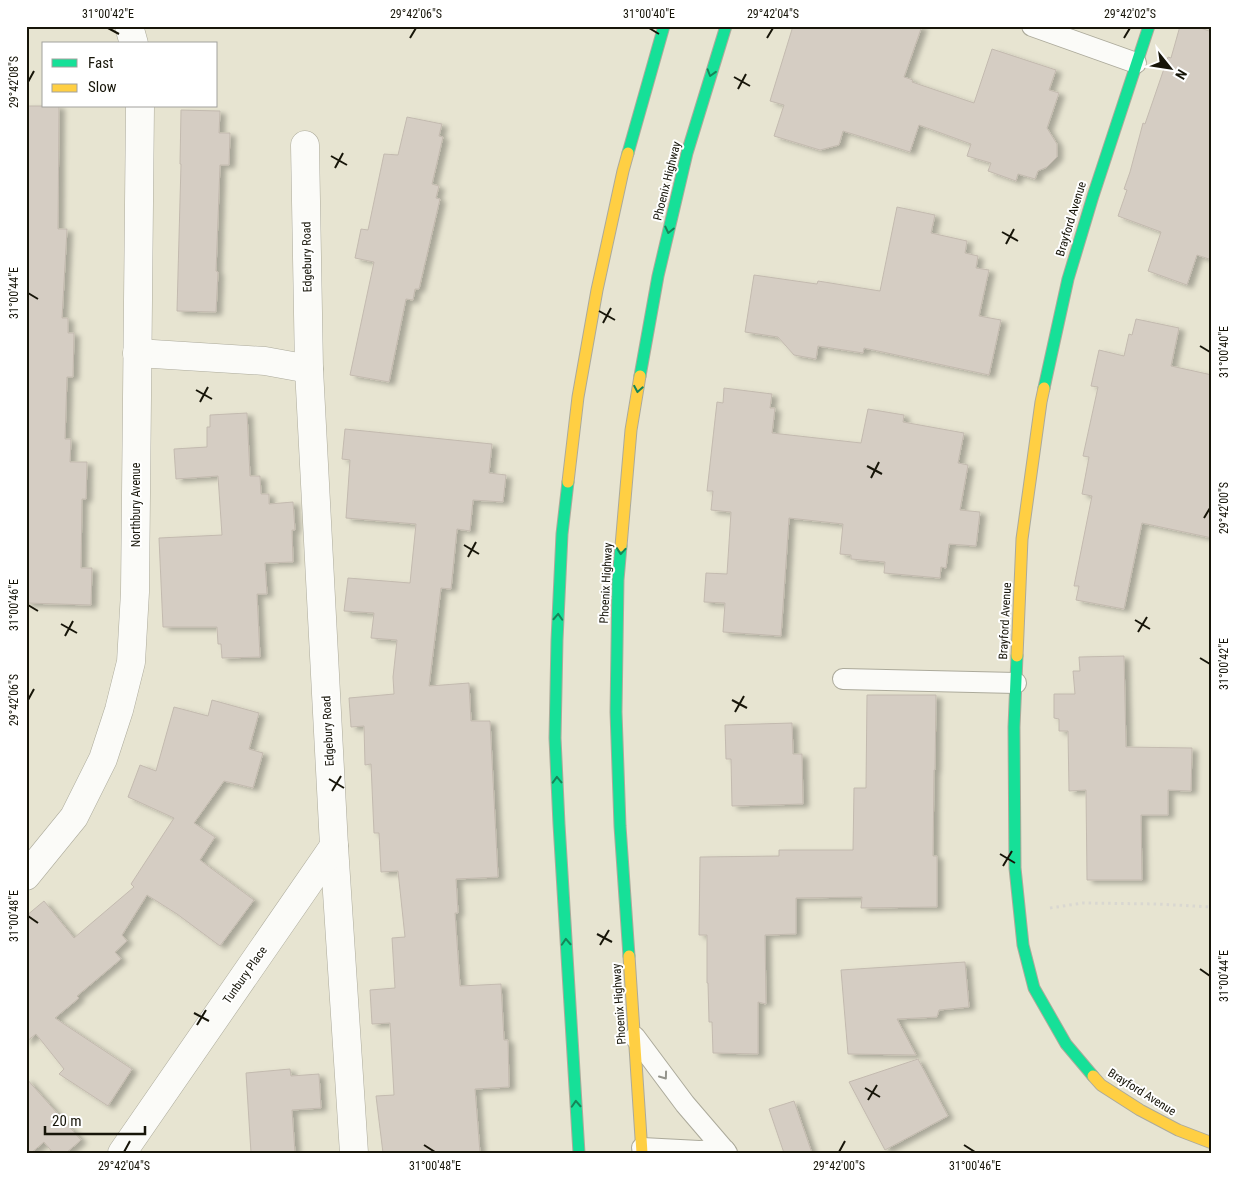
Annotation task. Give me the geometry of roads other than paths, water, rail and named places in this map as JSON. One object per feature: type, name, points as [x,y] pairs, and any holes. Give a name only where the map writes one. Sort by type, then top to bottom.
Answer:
[{"type":"main road","points":[[579,1153],[555,738],[562,534],[578,397],[597,290],[623,171],[664,26]]},
{"type":"main road","name":"Phoenix Highway","points":[[642,1150],[620,826],[616,712],[618,580],[630,439],[658,276],[688,153],[726,26]]},
{"type":"main road","name":"Brayford Avenue","points":[[1148,26],[1092,196],[1068,280],[1041,402],[1022,539],[1014,727],[1014,868],[1024,945],[1034,988],[1066,1044],[1101,1085],[1140,1110],[1178,1130],[1212,1143]]},
{"type":"street","points":[[129,26],[133,42]]},
{"type":"street","name":"Northbury Avenue","points":[[26,876],[74,817],[103,759],[119,710],[131,662],[135,592],[140,108]]},
{"type":"street","name":"Edgebury Road","points":[[304,145],[309,369],[334,846],[354,1153]]},
{"type":"street","points":[[137,353],[265,361],[309,369]]},
{"type":"street","name":"Tunbury Place","points":[[122,1153],[334,846]]},
{"type":"lane","points":[[1032,26],[1136,63]]},
{"type":"lane","points":[[843,679],[1016,683]]},
{"type":"lane","points":[[635,1037],[685,1104],[726,1152]]},
{"type":"lane","points":[[642,1150],[726,1152]]}]
